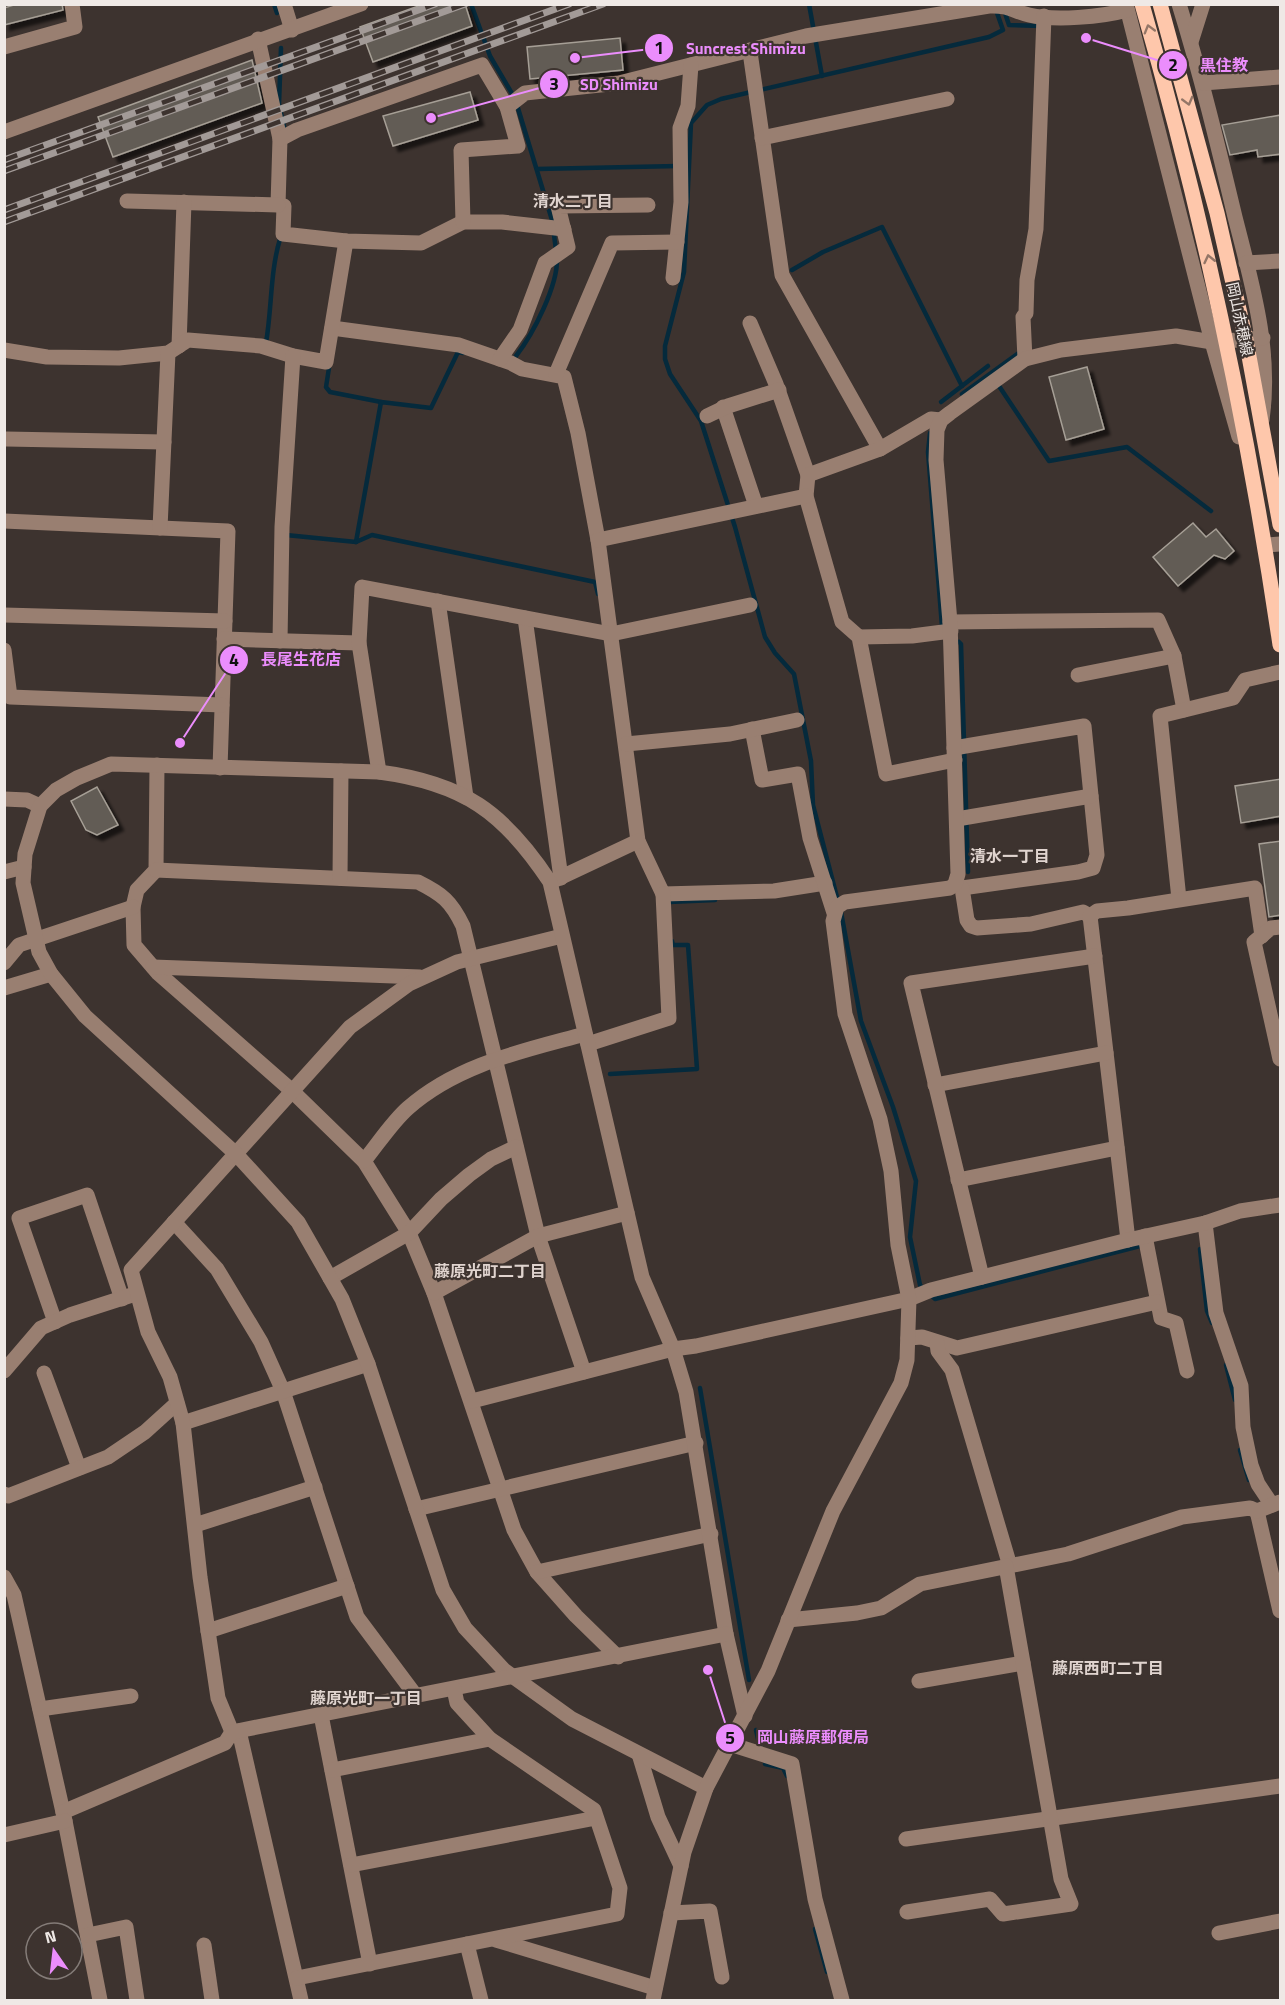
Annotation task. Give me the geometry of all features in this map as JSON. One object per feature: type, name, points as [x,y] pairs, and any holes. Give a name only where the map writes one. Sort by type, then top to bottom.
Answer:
[{"type":"main road","name":"岡山赤穂線","points":[[1142,4],[1199,216],[1219,342],[1255,488],[1273,545],[1281,645]]},
{"type":"main road","name":"岡山赤穂線","points":[[1160,4],[1217,213],[1246,340],[1262,425],[1275,466],[1281,525]]},
{"type":"street","points":[[4,47],[75,27],[72,4]]},
{"type":"street","points":[[284,4],[292,30]]},
{"type":"street","points":[[4,132],[258,39],[292,30],[361,4]]},
{"type":"street","points":[[1179,4],[1203,83],[1263,338],[1266,389],[1262,425]]},
{"type":"street","points":[[1191,42],[1203,4]]},
{"type":"street","points":[[513,102],[525,93],[619,83],[750,52],[814,34],[857,27],[914,11],[1005,5],[1031,15],[1043,23],[1104,15],[1126,7],[1219,342]]},
{"type":"street","points":[[1025,352],[1023,317],[1026,313],[1027,280],[1036,229],[1043,23]]},
{"type":"street","points":[[258,39],[280,139],[278,205]]},
{"type":"street","points":[[750,52],[782,274],[880,448]]},
{"type":"street","points":[[280,139],[297,130],[482,65],[513,102],[518,146],[461,150],[463,222]]},
{"type":"street","points":[[673,278],[683,165],[680,128],[688,106],[691,65]]},
{"type":"street","points":[[1203,83],[1281,77]]},
{"type":"street","points":[[762,138],[947,99]]},
{"type":"street","points":[[127,201],[284,206],[283,234],[345,241],[421,243],[463,222],[502,222],[557,228]]},
{"type":"street","points":[[160,528],[164,442],[184,202]]},
{"type":"street","points":[[500,359],[520,330],[545,263],[568,247],[557,228],[558,206],[648,205]]},
{"type":"street","points":[[4,350],[47,357],[119,358],[173,350],[188,340],[261,346],[292,356],[326,362],[345,241]]},
{"type":"street","points":[[556,374],[612,243],[677,242]]},
{"type":"street","points":[[1246,263],[1281,261]]},
{"type":"street","points":[[750,323],[778,390],[808,475],[806,496],[842,622],[859,637],[886,774],[959,750],[1084,726],[1097,855],[1094,868],[959,886],[838,907]]},
{"type":"street","points":[[332,328],[459,345],[522,369],[564,377],[578,433],[598,540],[638,841],[663,894],[669,1018],[494,1059],[452,1077],[408,1108],[364,1161]]},
{"type":"street","points":[[1090,916],[1083,912],[1031,924],[977,928],[971,926],[967,920],[958,874],[963,818],[936,460],[938,430],[941,420],[996,380],[1025,352],[1176,336],[1219,342],[1263,338]]},
{"type":"street","points":[[280,641],[282,527],[292,356]]},
{"type":"street","points":[[707,416],[723,408],[778,390]]},
{"type":"street","points":[[723,408],[756,506]]},
{"type":"street","points":[[808,475],[880,448],[931,419],[941,420]]},
{"type":"street","points":[[4,455],[5,435],[164,442]]},
{"type":"street","points":[[598,540],[806,496]]},
{"type":"street","points":[[4,521],[228,531],[220,768]]},
{"type":"street","points":[[379,771],[360,643],[362,587],[611,634],[750,604]]},
{"type":"street","points":[[438,602],[466,797]]},
{"type":"street","points":[[4,615],[225,621]]},
{"type":"street","points":[[525,618],[562,936],[642,1277],[673,1349],[686,1392],[726,1634],[745,1716]]},
{"type":"street","points":[[859,637],[912,636],[950,627],[1158,620],[1174,656],[1184,710]]},
{"type":"street","points":[[224,639],[360,643]]},
{"type":"street","points":[[4,650],[10,697],[222,705]]},
{"type":"street","points":[[1078,675],[1174,656]]},
{"type":"street","points":[[1179,899],[1160,716],[1233,698],[1245,680],[1281,672]]},
{"type":"street","points":[[626,744],[730,734],[797,720]]},
{"type":"street","points":[[493,1939],[654,1994],[681,1866],[706,1788],[768,1671],[833,1511],[901,1383],[907,1360],[908,1338],[920,1294],[898,1245],[891,1171],[880,1119],[845,1014],[840,984],[838,907],[826,887],[810,838],[798,774],[762,780],[752,729]]},
{"type":"street","points":[[555,880],[508,826],[449,787],[415,776],[379,771],[111,764],[56,790],[40,806],[25,854],[23,883],[39,952],[51,974],[85,1016],[236,1154],[298,1222],[342,1299],[368,1364],[443,1590],[465,1628],[513,1678],[572,1719],[706,1788]]},
{"type":"street","points":[[157,765],[156,870],[138,890],[133,907],[134,945],[153,967],[291,1090],[364,1161],[409,1233],[434,1293],[514,1530],[537,1572],[576,1616],[618,1657]]},
{"type":"street","points":[[340,878],[341,771]]},
{"type":"street","points":[[963,818],[1091,796]]},
{"type":"street","points":[[4,799],[27,800],[40,806]]},
{"type":"street","points":[[555,880],[638,841]]},
{"type":"street","points":[[4,872],[24,867]]},
{"type":"street","points":[[156,870],[418,882],[441,893],[455,908],[463,926],[469,959],[538,1236],[584,1372]]},
{"type":"street","points":[[663,894],[826,887]]},
{"type":"street","points":[[1090,916],[1097,911],[1255,888],[1262,936]]},
{"type":"street","points":[[4,963],[19,945],[133,907]]},
{"type":"street","points":[[1090,916],[1128,1240]]},
{"type":"street","points":[[1281,927],[1271,928],[1254,942],[1281,1059]]},
{"type":"street","points":[[301,2001],[236,1731],[218,1698],[183,1423],[170,1377],[148,1332],[131,1270],[350,1027],[409,984],[423,977],[469,959],[562,936]]},
{"type":"street","points":[[982,1277],[911,983],[1095,956]]},
{"type":"street","points":[[153,967],[423,977]]},
{"type":"street","points":[[4,988],[51,974]]},
{"type":"street","points":[[935,1085],[1106,1053]]},
{"type":"street","points":[[330,1278],[409,1233],[441,1199],[469,1175],[491,1159],[516,1147]]},
{"type":"street","points":[[958,1179],[1117,1148]]},
{"type":"street","points":[[55,1322],[19,1218],[87,1195],[122,1299]]},
{"type":"street","points":[[472,1401],[673,1349],[696,1346],[920,1294],[1128,1240],[1205,1223],[1240,1211],[1281,1205]]},
{"type":"street","points":[[434,1293],[538,1236],[627,1213]]},
{"type":"street","points":[[174,1222],[217,1269],[240,1304],[283,1391],[357,1617],[416,1696]]},
{"type":"street","points":[[788,1620],[857,1613],[881,1608],[920,1584],[1068,1554],[1182,1517],[1250,1508],[1257,1511],[1276,1503],[1258,1484],[1251,1465],[1244,1427],[1241,1386],[1216,1313],[1205,1223]]},
{"type":"street","points":[[1145,1236],[1161,1318],[1176,1323],[1187,1371]]},
{"type":"street","points":[[4,1371],[41,1329],[138,1293]]},
{"type":"street","points":[[908,1338],[922,1337],[957,1347],[1157,1302]]},
{"type":"street","points":[[907,1912],[990,1899],[1003,1914],[1071,1904],[1060,1879],[1008,1566],[952,1370],[938,1351],[937,1343]]},
{"type":"street","points":[[183,1423],[368,1364]]},
{"type":"street","points":[[44,1373],[79,1468]]},
{"type":"street","points":[[4,1494],[8,1496],[108,1456],[145,1432],[177,1403]]},
{"type":"street","points":[[416,1509],[696,1443]]},
{"type":"street","points":[[195,1525],[315,1487]]},
{"type":"street","points":[[1257,1511],[1281,1611]]},
{"type":"street","points":[[537,1572],[711,1534]]},
{"type":"street","points":[[5,1579],[14,1594],[40,1709],[100,2001]]},
{"type":"street","points":[[208,1631],[347,1586]]},
{"type":"street","points":[[4,1836],[64,1817],[225,1743],[236,1731],[726,1634]]},
{"type":"street","points":[[919,1681],[1023,1663]]},
{"type":"street","points":[[297,1978],[616,1914],[620,1888],[594,1810],[490,1739],[457,1703],[454,1689]]},
{"type":"street","points":[[40,1709],[130,1696]]},
{"type":"street","points":[[321,1715],[370,1964]]},
{"type":"street","points":[[332,1770],[490,1739]]},
{"type":"street","points":[[730,1744],[792,1764],[815,1899],[842,2001]]},
{"type":"street","points":[[639,1754],[658,1817],[681,1866]]},
{"type":"street","points":[[906,1839],[1281,1785]]},
{"type":"street","points":[[351,1865],[596,1818]]},
{"type":"street","points":[[671,1913],[710,1911],[722,1977]]},
{"type":"street","points":[[1219,1933],[1281,1921]]},
{"type":"street","points":[[88,1935],[126,1927],[137,2001]]},
{"type":"street","points":[[467,1944],[480,2001]]},
{"type":"street","points":[[204,1945],[212,2001]]},
{"type":"building","points":[[17,4],[62,4],[63,10],[4,25],[4,8]]},
{"type":"building","points":[[424,4],[465,4],[472,26],[373,62],[360,27]]},
{"type":"building","points":[[620,38],[623,70],[530,79],[527,47]]},
{"type":"building","points":[[252,60],[262,103],[113,157],[98,117]]},
{"type":"building","points":[[470,92],[478,120],[393,146],[383,116]]},
{"type":"building","points":[[1281,115],[1281,154],[1258,157],[1257,150],[1230,155],[1222,125]]},
{"type":"building","points":[[1087,367],[1104,429],[1066,440],[1049,377]]},
{"type":"building","points":[[1193,523],[1206,537],[1216,529],[1234,551],[1225,559],[1214,555],[1178,586],[1153,557]]},
{"type":"building","points":[[1281,779],[1281,816],[1241,823],[1235,786]]},
{"type":"building","points":[[97,787],[118,825],[97,835],[86,830],[71,801]]},
{"type":"building","points":[[1281,841],[1281,915],[1269,917],[1259,844]]},
{"type":"waterway","points":[[274,4],[277,13]]},
{"type":"waterway","points":[[471,4],[490,56],[514,97]]},
{"type":"waterway","points":[[809,4],[822,76]]},
{"type":"waterway","points":[[838,901],[813,805],[811,761],[794,674],[775,653],[765,637],[735,527],[701,421],[670,374],[665,359],[665,346],[684,272],[691,123],[707,105],[721,99],[989,37],[1003,30],[996,10]]},
{"type":"waterway","points":[[1004,10],[1009,25],[1042,26]]},
{"type":"waterway","points":[[281,48],[279,104],[285,131]]},
{"type":"waterway","points":[[517,105],[552,220],[556,250]]},
{"type":"waterway","points":[[537,169],[678,166]]},
{"type":"waterway","points":[[792,270],[823,252],[882,227],[962,386]]},
{"type":"waterway","points":[[266,343],[274,264],[280,239]]},
{"type":"waterway","points":[[516,356],[530,335],[549,296],[557,258]]},
{"type":"waterway","points":[[286,535],[356,542],[381,402],[431,408],[458,352],[463,353]]},
{"type":"waterway","points":[[962,394],[1020,352]]},
{"type":"waterway","points":[[325,366],[329,368],[326,387],[330,392],[381,402]]},
{"type":"waterway","points":[[941,402],[988,366]]},
{"type":"waterway","points":[[997,383],[1049,461],[1127,447],[1211,511]]},
{"type":"waterway","points":[[930,433],[928,452],[942,626]]},
{"type":"waterway","points":[[356,542],[372,535],[595,582],[598,594]]},
{"type":"waterway","points":[[959,642],[961,644],[968,872]]},
{"type":"waterway","points":[[668,900],[669,902],[715,900]]},
{"type":"waterway","points":[[841,912],[861,1021],[893,1107],[916,1181],[910,1237],[920,1285],[924,1289]]},
{"type":"waterway","points":[[610,1074],[697,1069],[688,945],[673,945],[672,941]]},
{"type":"waterway","points":[[930,1294],[935,1299],[1140,1246]]},
{"type":"waterway","points":[[1200,1249],[1207,1311],[1212,1323]]},
{"type":"waterway","points":[[1226,1365],[1235,1400]]},
{"type":"waterway","points":[[700,1388],[749,1680]]},
{"type":"waterway","points":[[1240,1450],[1249,1480]]},
{"type":"waterway","points":[[756,1730],[760,1748]]},
{"type":"waterway","points":[[765,1764],[783,1768],[787,1776]]},
{"type":"waterway","points":[[815,1929],[827,1972]]},
{"type":"railway","points":[[4,160],[435,4]]},
{"type":"railway","points":[[4,171],[465,4]]},
{"type":"railway","points":[[4,210],[569,4]]},
{"type":"railway","points":[[4,222],[603,4]]},
{"type":"place","name":"黒住教","points":[[1086,38]]},
{"type":"place","name":"Suncrest Shimizu","points":[[575,58]]},
{"type":"place","name":"SD Shimizu","points":[[431,118]]},
{"type":"place","name":"長尾生花店","points":[[180,743]]},
{"type":"place","name":"岡山藤原郵便局","points":[[708,1670]]},
{"type":"district","name":"清水二丁目","points":[[573,201]]},
{"type":"district","name":"清水一丁目","points":[[1010,856]]},
{"type":"district","name":"藤原光町二丁目","points":[[490,1271]]},
{"type":"district","name":"藤原西町二丁目","points":[[1108,1668]]},
{"type":"district","name":"藤原光町一丁目","points":[[366,1698]]}]
